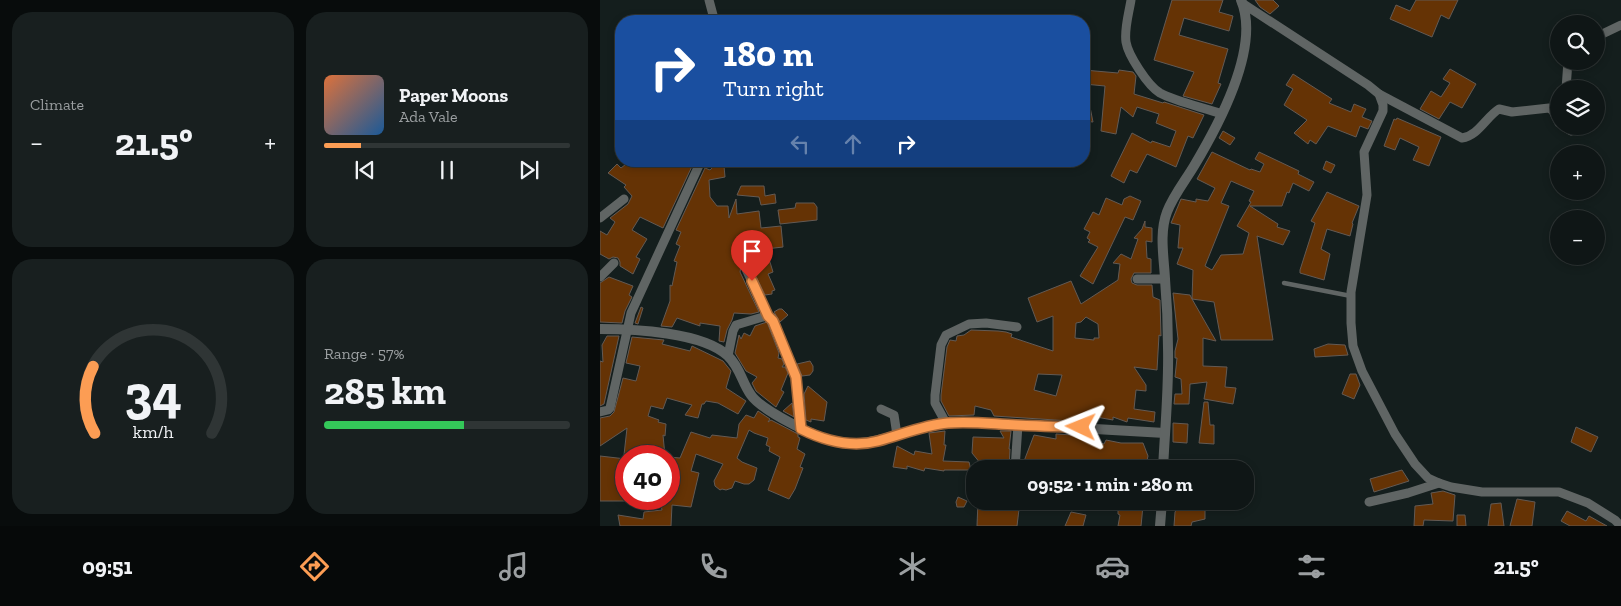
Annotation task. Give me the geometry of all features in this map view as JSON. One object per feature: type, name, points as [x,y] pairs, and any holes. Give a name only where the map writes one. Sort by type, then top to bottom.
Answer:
[{"type":"street","points":[[709,0],[713,15]]},
{"type":"street","points":[[1131,0],[1126,41],[1133,58],[1151,85],[1157,91],[1166,95],[1222,114]]},
{"type":"street","points":[[1164,460],[1168,391],[1168,348],[1162,243],[1164,223],[1167,212],[1222,114],[1237,78],[1246,35],[1246,18],[1242,1]]},
{"type":"street","points":[[1242,1],[1368,85],[1378,94],[1464,138],[1499,110],[1512,112],[1550,109]]},
{"type":"street","points":[[1605,32],[1621,25]]},
{"type":"street","points":[[1378,94],[1383,105],[1383,111],[1364,152],[1367,195],[1350,296],[1353,346],[1362,371],[1396,434],[1415,464],[1428,478],[1439,483],[1482,492],[1559,492],[1588,502],[1621,526]]},
{"type":"street","points":[[600,412],[610,408],[632,310],[698,167]]},
{"type":"street","points":[[600,218],[624,199]]},
{"type":"street","points":[[600,277],[614,263]]},
{"type":"street","points":[[746,268],[768,316],[773,321],[796,377],[801,429]]},
{"type":"street","points":[[1137,279],[1165,279]]},
{"type":"street","points":[[728,356],[736,325],[768,316]]},
{"type":"street","points":[[946,423],[935,403],[935,396],[941,345],[946,335],[969,324],[1017,327]]},
{"type":"street","points":[[600,329],[648,331],[707,345],[728,356],[742,377],[751,396],[801,429],[819,438],[835,442],[858,444],[877,442],[927,426],[970,422],[1165,433]]},
{"type":"street","points":[[881,409],[894,415],[897,435]]},
{"type":"street","points":[[1016,460],[1018,425]]},
{"type":"street","points":[[1369,502],[1439,483]]},
{"type":"street","points":[[1160,526],[1161,510]]},
{"type":"lane","points":[[1284,283],[1350,296]]},
{"type":"building","points":[[1172,0],[1223,0],[1219,12],[1233,16],[1229,31],[1184,18],[1179,35],[1228,49],[1218,83],[1221,84],[1212,104],[1183,96],[1194,72],[1154,60]]},
{"type":"building","points":[[1255,0],[1273,0],[1279,6],[1270,14],[1260,7]]},
{"type":"building","points":[[1416,0],[1458,0],[1449,19],[1441,15],[1432,37],[1390,19],[1396,5],[1410,11]]},
{"type":"building","points":[[1450,69],[1476,84],[1462,108],[1450,102],[1439,119],[1420,109],[1431,91],[1441,97],[1450,83],[1443,79]]},
{"type":"building","points":[[1119,70],[1133,72],[1136,76],[1134,94],[1204,115],[1193,138],[1188,136],[1176,167],[1147,154],[1137,173],[1130,170],[1124,183],[1111,176],[1132,133],[1151,143],[1152,141],[1170,147],[1176,131],[1156,123],[1159,114],[1137,107],[1133,117],[1121,107],[1116,134],[1101,131],[1105,86],[1090,85],[1090,71],[1118,73]]},
{"type":"building","points":[[1293,74],[1332,99],[1329,103],[1351,112],[1354,104],[1366,109],[1362,117],[1372,121],[1368,129],[1360,126],[1356,137],[1328,126],[1316,144],[1310,140],[1308,144],[1294,133],[1307,120],[1284,105],[1293,89],[1286,85]]},
{"type":"building","points":[[1090,107],[1093,122],[1090,122]]},
{"type":"building","points":[[1397,118],[1441,137],[1429,166],[1413,160],[1419,147],[1400,138],[1395,150],[1384,146],[1394,119],[1396,120]]},
{"type":"building","points":[[1223,131],[1235,138],[1230,145],[1219,138]]},
{"type":"building","points":[[1212,152],[1250,170],[1260,172],[1264,164],[1255,159],[1259,152],[1299,171],[1298,174],[1314,182],[1309,191],[1293,183],[1289,193],[1287,192],[1282,206],[1250,206],[1278,224],[1277,227],[1290,231],[1283,245],[1257,236],[1273,340],[1221,340],[1214,302],[1192,299],[1193,270],[1177,264],[1183,248],[1178,248],[1180,225],[1171,223],[1181,199],[1196,202],[1196,199],[1208,201],[1215,188],[1197,179]],"holes":[[[1231,181],[1254,191],[1249,201],[1251,202],[1237,226],[1249,233],[1243,254],[1221,255],[1212,270],[1205,266],[1229,206],[1221,203]]]},
{"type":"building","points":[[1326,161],[1335,165],[1331,173],[1323,169]]},
{"type":"building","points":[[615,166],[621,168],[692,167],[663,228],[640,217],[632,230],[647,239],[636,257],[640,259],[633,274],[620,266],[618,258],[613,257],[609,259],[600,254],[600,231],[607,235],[615,222],[610,218],[628,204],[632,196],[624,187],[626,185],[608,173]]},
{"type":"building","points":[[713,167],[724,167],[725,177],[709,180],[710,197],[717,206],[728,206],[729,218],[736,199],[737,214],[759,211],[761,228],[781,226],[783,247],[766,249],[773,272],[768,274],[775,290],[772,291],[772,294],[765,295],[750,264],[744,263],[741,266],[740,272],[759,312],[751,314],[734,313],[724,342],[719,341],[720,326],[700,323],[700,326],[677,318],[672,327],[661,326],[670,301],[670,285],[672,286],[677,262],[674,261],[680,246],[676,244],[681,232],[676,230],[705,168],[710,170]]},
{"type":"building","points":[[741,186],[764,186],[765,196],[775,194],[776,203],[761,205],[759,197],[737,195]]},
{"type":"building","points":[[1327,192],[1359,206],[1352,223],[1350,236],[1327,229],[1321,249],[1330,254],[1324,280],[1300,273],[1300,270],[1315,223],[1311,221]]},
{"type":"building","points":[[1130,196],[1141,201],[1133,220],[1125,217],[1093,284],[1080,276],[1098,247],[1088,242],[1090,240],[1087,238],[1090,232],[1084,229],[1093,212],[1099,215],[1106,198],[1122,205],[1124,199]]},
{"type":"building","points":[[796,203],[814,203],[817,207],[817,220],[780,224],[778,210],[795,208]]},
{"type":"building","points":[[1145,221],[1145,227],[1152,228],[1152,242],[1146,241],[1147,258],[1151,259],[1151,273],[1134,273],[1131,279],[1132,283],[1137,285],[1152,285],[1153,297],[1160,300],[1161,336],[1159,335],[1157,370],[1134,367],[1146,385],[1146,391],[1136,390],[1134,409],[1155,412],[1154,422],[1128,418],[1127,422],[1113,417],[1113,420],[1096,417],[1094,419],[1085,418],[1086,422],[994,416],[991,410],[975,406],[974,415],[949,416],[941,401],[941,395],[947,347],[950,340],[956,341],[957,336],[964,335],[971,330],[998,331],[1012,334],[1011,337],[1053,351],[1053,316],[1037,322],[1028,298],[1071,281],[1081,304],[1118,280],[1120,264],[1113,263],[1121,254],[1131,259],[1138,239],[1134,238],[1142,229]],"holes":[[[1086,317],[1098,324],[1099,338],[1094,338],[1094,340],[1075,338],[1076,323],[1081,322]],[[1038,374],[1062,375],[1056,396],[1034,390]]]},
{"type":"building","points":[[609,277],[633,286],[629,295],[632,297],[625,311],[622,323],[600,322],[600,283]]},
{"type":"building","points":[[1173,293],[1190,295],[1216,341],[1203,338],[1203,366],[1227,367],[1225,387],[1236,388],[1233,404],[1204,399],[1207,382],[1190,384],[1189,404],[1174,404],[1175,394],[1182,394],[1181,379],[1175,377],[1177,358],[1175,358],[1175,351],[1178,339]]},
{"type":"building","points":[[641,307],[643,308],[638,324],[635,323]]},
{"type":"building","points":[[782,309],[788,315],[780,322],[774,312]]},
{"type":"building","points":[[767,322],[779,353],[778,358],[782,359],[784,364],[782,367],[785,367],[788,373],[781,390],[784,392],[776,407],[756,391],[752,383],[757,377],[746,371],[735,353],[739,335],[741,339],[744,333],[750,336],[755,326]]},
{"type":"building","points":[[607,336],[619,336],[604,404],[600,406],[600,361],[603,362],[602,345]]},
{"type":"building","points":[[632,337],[664,340],[662,344],[690,351],[692,346],[723,361],[731,371],[726,388],[746,401],[738,414],[718,403],[706,401],[702,404],[698,418],[685,415],[692,405],[667,398],[663,409],[651,406],[648,416],[666,424],[665,436],[663,435],[664,445],[625,445],[627,428],[600,446],[600,418],[610,416],[614,412],[623,378],[636,381],[640,366],[626,363]]},
{"type":"building","points":[[1328,344],[1345,345],[1348,355],[1315,357],[1314,349]]},
{"type":"building","points":[[810,361],[813,371],[810,375],[802,376],[797,364]]},
{"type":"building","points":[[1350,374],[1356,374],[1360,385],[1354,399],[1342,394]]},
{"type":"building","points":[[808,386],[827,402],[824,421],[811,419],[811,422],[806,420],[804,394]]},
{"type":"building","points":[[1204,402],[1208,402],[1210,425],[1214,425],[1214,444],[1199,443]]},
{"type":"building","points":[[792,403],[794,417],[783,411]]},
{"type":"building","points":[[758,411],[770,419],[768,422],[771,420],[798,434],[800,438],[797,449],[805,454],[800,467],[803,468],[789,499],[768,490],[780,457],[769,451],[770,447],[766,445],[768,438],[749,430],[737,458],[757,468],[754,480],[749,484],[735,481],[732,488],[720,490],[715,486],[714,481],[723,464],[696,454],[691,471],[699,473],[691,507],[680,506],[680,458],[691,432],[710,438],[712,435],[737,438],[739,424],[746,415],[754,418]]},
{"type":"building","points":[[1173,423],[1188,424],[1187,443],[1173,442]]},
{"type":"building","points":[[1576,427],[1598,437],[1591,452],[1571,442]]},
{"type":"building","points":[[945,431],[944,445],[946,445],[943,461],[966,462],[966,470],[944,471],[925,468],[924,471],[907,466],[907,469],[893,467],[897,446],[914,455],[915,451],[932,454],[929,433]]},
{"type":"building","points":[[1000,431],[1011,431],[1009,460],[978,460],[972,453],[973,437],[1004,438]]},
{"type":"building","points":[[1056,434],[1090,436],[1091,442],[1104,444],[1106,440],[1121,443],[1143,443],[1148,456],[1147,460],[1024,460],[1034,435],[1056,439]]},
{"type":"building","points":[[600,456],[615,458],[615,501],[600,501]]},
{"type":"building","points":[[1402,470],[1409,481],[1374,492],[1370,479]]},
{"type":"building","points":[[1443,491],[1455,495],[1453,521],[1424,520],[1423,526],[1414,526],[1415,506],[1433,504],[1431,493]]},
{"type":"building","points":[[958,497],[966,501],[964,507],[957,507]]},
{"type":"building","points":[[1517,499],[1535,502],[1532,526],[1510,526]]},
{"type":"building","points":[[1501,503],[1504,526],[1488,526],[1491,504]]},
{"type":"building","points":[[672,510],[671,526],[620,526],[618,515],[643,519],[644,512]]},
{"type":"building","points":[[978,510],[1019,510],[1017,526],[977,526]]},
{"type":"building","points":[[1118,510],[1143,510],[1141,526],[1118,526],[1120,515]]},
{"type":"building","points":[[1176,510],[1205,510],[1205,519],[1192,522],[1191,526],[1174,526]]},
{"type":"building","points":[[1567,511],[1586,521],[1589,516],[1607,526],[1570,526],[1561,521]]},
{"type":"building","points":[[1071,512],[1086,515],[1083,526],[1065,526]]},
{"type":"building","points":[[1457,515],[1465,515],[1466,526],[1457,526]]},
{"type":"route","points":[[752,281],[768,316],[773,321],[794,370],[801,429],[819,438],[835,442],[858,444],[877,442],[904,432],[946,423],[970,422],[1081,427]]}]
